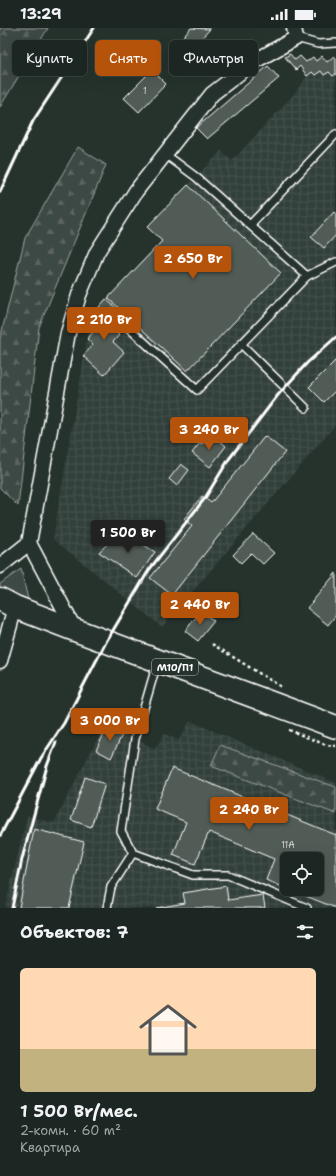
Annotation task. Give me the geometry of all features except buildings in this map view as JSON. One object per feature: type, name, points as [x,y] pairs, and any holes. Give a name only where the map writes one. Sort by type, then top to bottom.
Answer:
[{"type":"main road","name":"М10/П1","points":[[8,603],[336,731]]},
{"type":"street","points":[[75,630],[29,543],[68,333],[79,294],[97,252],[136,191],[212,94],[295,33]]},
{"type":"street","points":[[0,566],[29,543]]},
{"type":"street","points":[[0,661],[8,603]]},
{"type":"lane","points":[[295,33],[318,44],[336,43]]},
{"type":"lane","points":[[250,225],[336,134]]},
{"type":"lane","points":[[165,154],[196,177],[307,276]]},
{"type":"lane","points":[[120,320],[197,390],[307,276],[336,262]]},
{"type":"lane","points":[[241,344],[306,408]]},
{"type":"lane","points":[[158,661],[135,739],[121,831],[133,853],[193,875],[228,875],[307,908]]},
{"type":"lane","points":[[108,908],[111,888],[133,853]]},
{"type":"path","points":[[212,644],[286,690]]},
{"type":"path","points":[[289,730],[326,745],[336,731]]},
{"type":"shaded area","points":[[321,71],[324,75],[329,72],[333,76],[336,74],[336,424],[162,627],[53,539],[87,339],[88,318],[161,241],[147,227],[221,151],[232,161],[295,93],[307,76],[312,72],[315,75]]},
{"type":"shaded area","points":[[190,721],[336,783],[336,908],[5,908],[27,816],[54,823],[105,724],[155,749],[164,734],[179,740]]},
{"type":"green space","points":[[0,28],[48,28],[41,40],[12,40],[12,76],[19,76],[0,107]]},
{"type":"green space","points":[[78,147],[106,165],[39,327],[18,506],[0,488],[0,339],[25,238]]},
{"type":"green space","points":[[21,569],[29,604],[0,591],[0,584]]},
{"type":"green space","points":[[220,745],[336,787],[336,814],[211,766]]},
{"type":"railway","points":[[0,192],[33,121],[94,28]]},
{"type":"railway","points":[[0,836],[41,758],[64,723],[106,642],[149,570],[205,498],[229,459],[278,395],[307,363],[336,337]]},
{"type":"railway","points":[[12,908],[22,859],[47,766],[56,742]]}]
